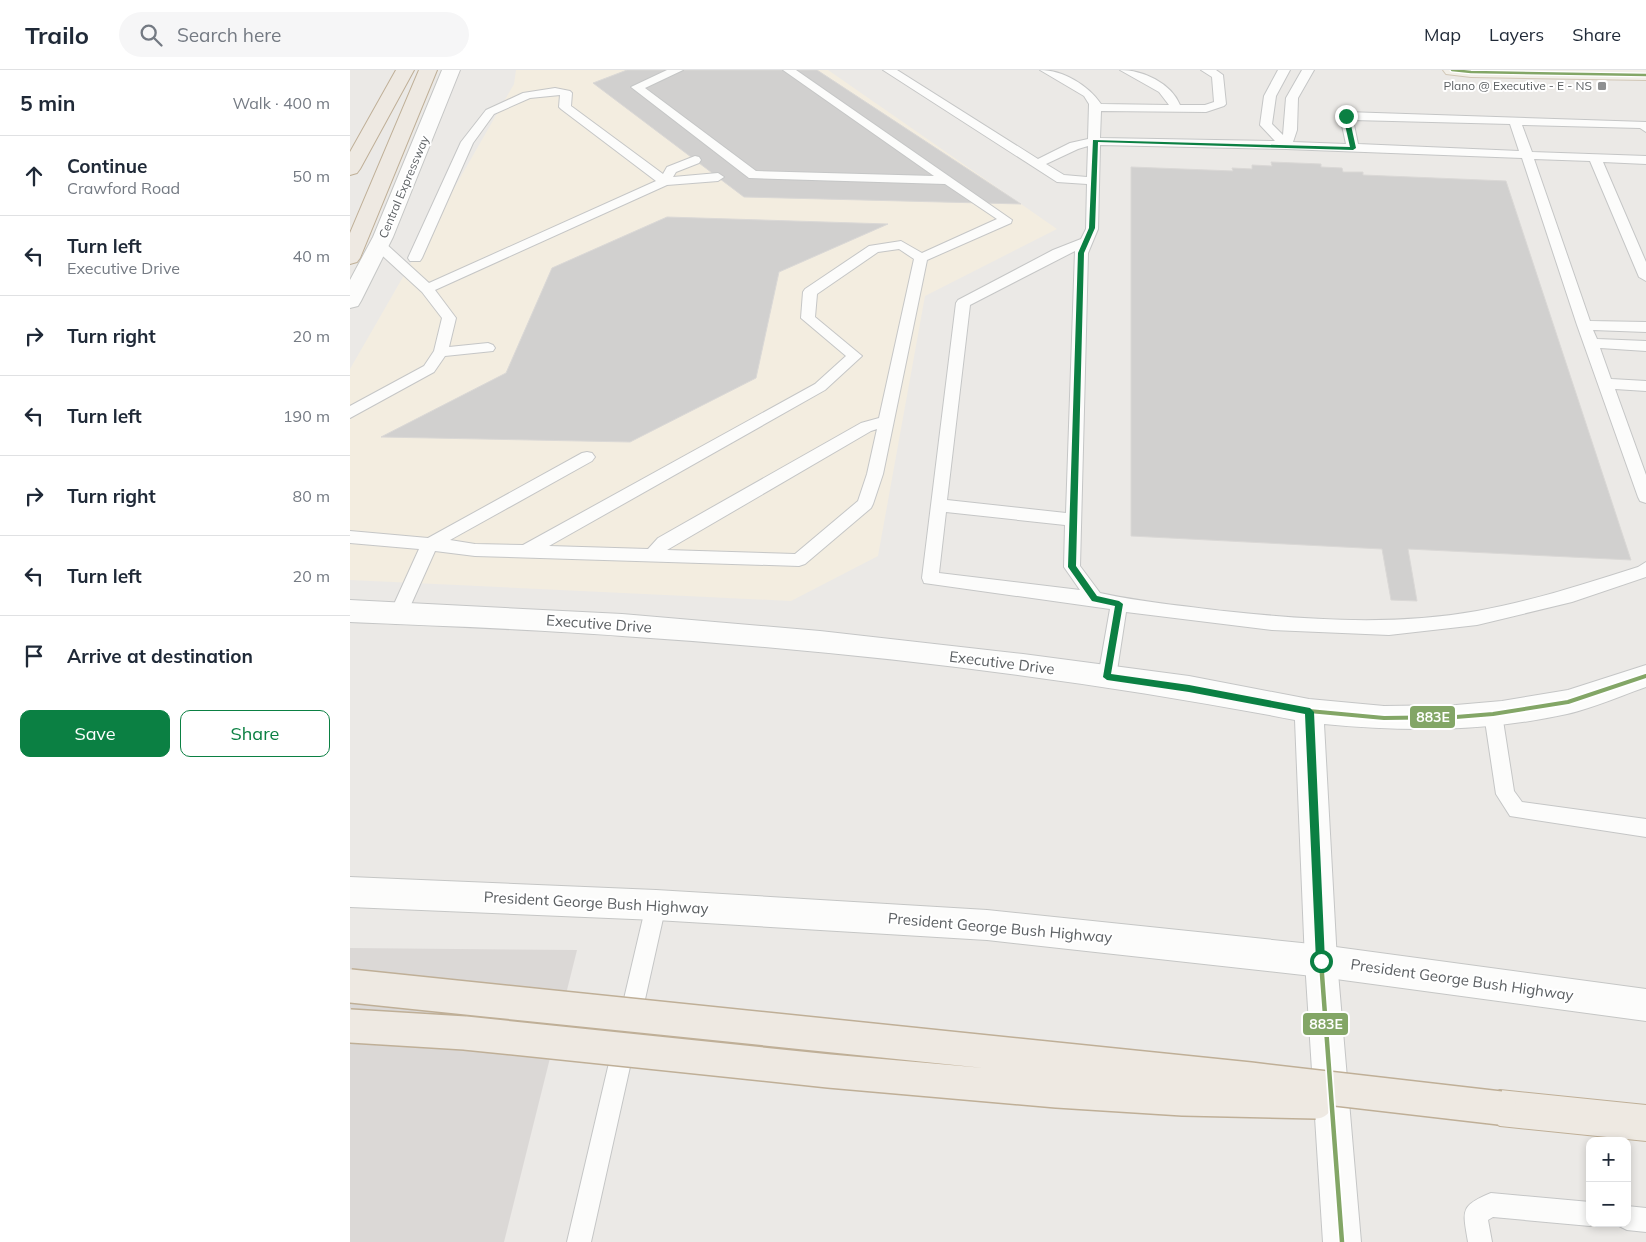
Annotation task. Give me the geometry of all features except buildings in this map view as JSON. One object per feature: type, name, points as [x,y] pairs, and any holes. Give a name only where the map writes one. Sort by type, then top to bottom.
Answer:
[{"type":"highway","points":[[350,169],[405,70]]},
{"type":"highway","points":[[350,258],[428,70]]},
{"type":"highway","points":[[350,986],[1250,1079],[1646,1123]]},
{"type":"highway","points":[[350,1026],[465,1033],[829,1071],[1057,1092],[1183,1099],[1500,1108]]},
{"type":"main road","points":[[1452,70],[1471,72],[1646,75]]},
{"type":"street","name":"Central Expressway","points":[[350,301],[378,245],[451,70]]},
{"type":"street","name":"Executive Drive","points":[[350,612],[622,625],[820,642],[1189,688],[1310,712],[1384,718],[1456,718],[1568,702],[1646,676]]},
{"type":"street","points":[[1310,712],[1321,961],[1342,1242]]},
{"type":"street","name":"President George Bush Highway","points":[[350,892],[656,905],[987,925],[1321,961],[1646,1006]]},
{"type":"lane","points":[[678,70],[637,87],[754,176],[949,180]]},
{"type":"lane","points":[[789,70],[1006,220],[921,258]]},
{"type":"lane","points":[[889,70],[1061,179],[1093,181]]},
{"type":"lane","points":[[1046,70],[1088,94],[1095,106],[1092,228],[1081,253],[1072,567],[1095,599]]},
{"type":"lane","points":[[1126,70],[1161,88],[1174,100],[1176,109]]},
{"type":"lane","points":[[1095,106],[1206,109],[1220,104],[1216,75],[1207,70]]},
{"type":"lane","points":[[1284,70],[1270,96],[1266,125],[1286,145]]},
{"type":"lane","points":[[1286,145],[1291,130],[1292,98],[1308,70]]},
{"type":"lane","points":[[415,258],[466,142],[490,112],[527,95],[555,91],[566,93],[565,107],[665,182]]},
{"type":"lane","points":[[1353,148],[1346,116],[1644,125],[1646,128]]},
{"type":"lane","points":[[1514,121],[1590,343],[1646,497]]},
{"type":"lane","points":[[1037,164],[1074,146],[1095,141],[1286,145],[1646,160]]},
{"type":"lane","points":[[1595,158],[1646,277]]},
{"type":"lane","points":[[665,182],[671,170],[695,160]]},
{"type":"lane","points":[[427,289],[665,182],[718,177]]},
{"type":"lane","points":[[1086,242],[1058,253],[964,304],[930,578],[1095,599],[1139,608],[1272,623],[1389,628],[1478,618],[1572,595],[1644,571],[1646,568]]},
{"type":"lane","points":[[350,413],[428,369],[441,352],[449,318],[427,289],[378,245]]},
{"type":"lane","points":[[525,552],[820,387],[855,356],[808,318],[810,292],[874,249],[901,245],[921,258]]},
{"type":"lane","points":[[350,537],[474,550],[799,560],[865,504],[875,474],[921,258]]},
{"type":"lane","points":[[1584,325],[1646,328]]},
{"type":"lane","points":[[1590,343],[1646,346]]},
{"type":"lane","points":[[441,352],[488,348]]},
{"type":"lane","points":[[1605,384],[1646,386]]},
{"type":"lane","points":[[652,556],[664,542],[866,427],[886,422]]},
{"type":"lane","points":[[399,613],[430,544],[587,457]]},
{"type":"lane","points":[[940,505],[1073,520]]},
{"type":"lane","points":[[1107,677],[1119,604]]},
{"type":"lane","points":[[1493,714],[1505,794],[1517,810],[1646,828]]},
{"type":"lane","points":[[579,1242],[656,905]]},
{"type":"lane","points":[[1480,1242],[1475,1215],[1491,1204],[1586,1214]]},
{"type":"lane","points":[[1631,1218],[1646,1220]]},
{"type":"shaded area","points":[[516,70],[828,70],[1057,229],[925,296],[878,556],[791,601],[350,580],[350,369],[514,84]]},
{"type":"shaded area","points":[[350,948],[577,950],[504,1242],[350,1242]]},
{"type":"transit line","name":"883E","points":[[1452,70],[1471,72],[1646,75]]},
{"type":"transit line","name":"883E","points":[[1342,1242],[1321,961],[1309,711],[1384,718],[1456,717],[1493,714],[1568,702],[1646,676]]},
{"type":"place","name":"Plano @ Executive - E - NS","points":[[1602,86]]},
{"type":"route","points":[[1321,961],[1310,712],[1189,688],[1107,677],[1119,604],[1095,599],[1072,567],[1077,368],[1081,253],[1092,228],[1095,141],[1353,148],[1346,116]]}]
